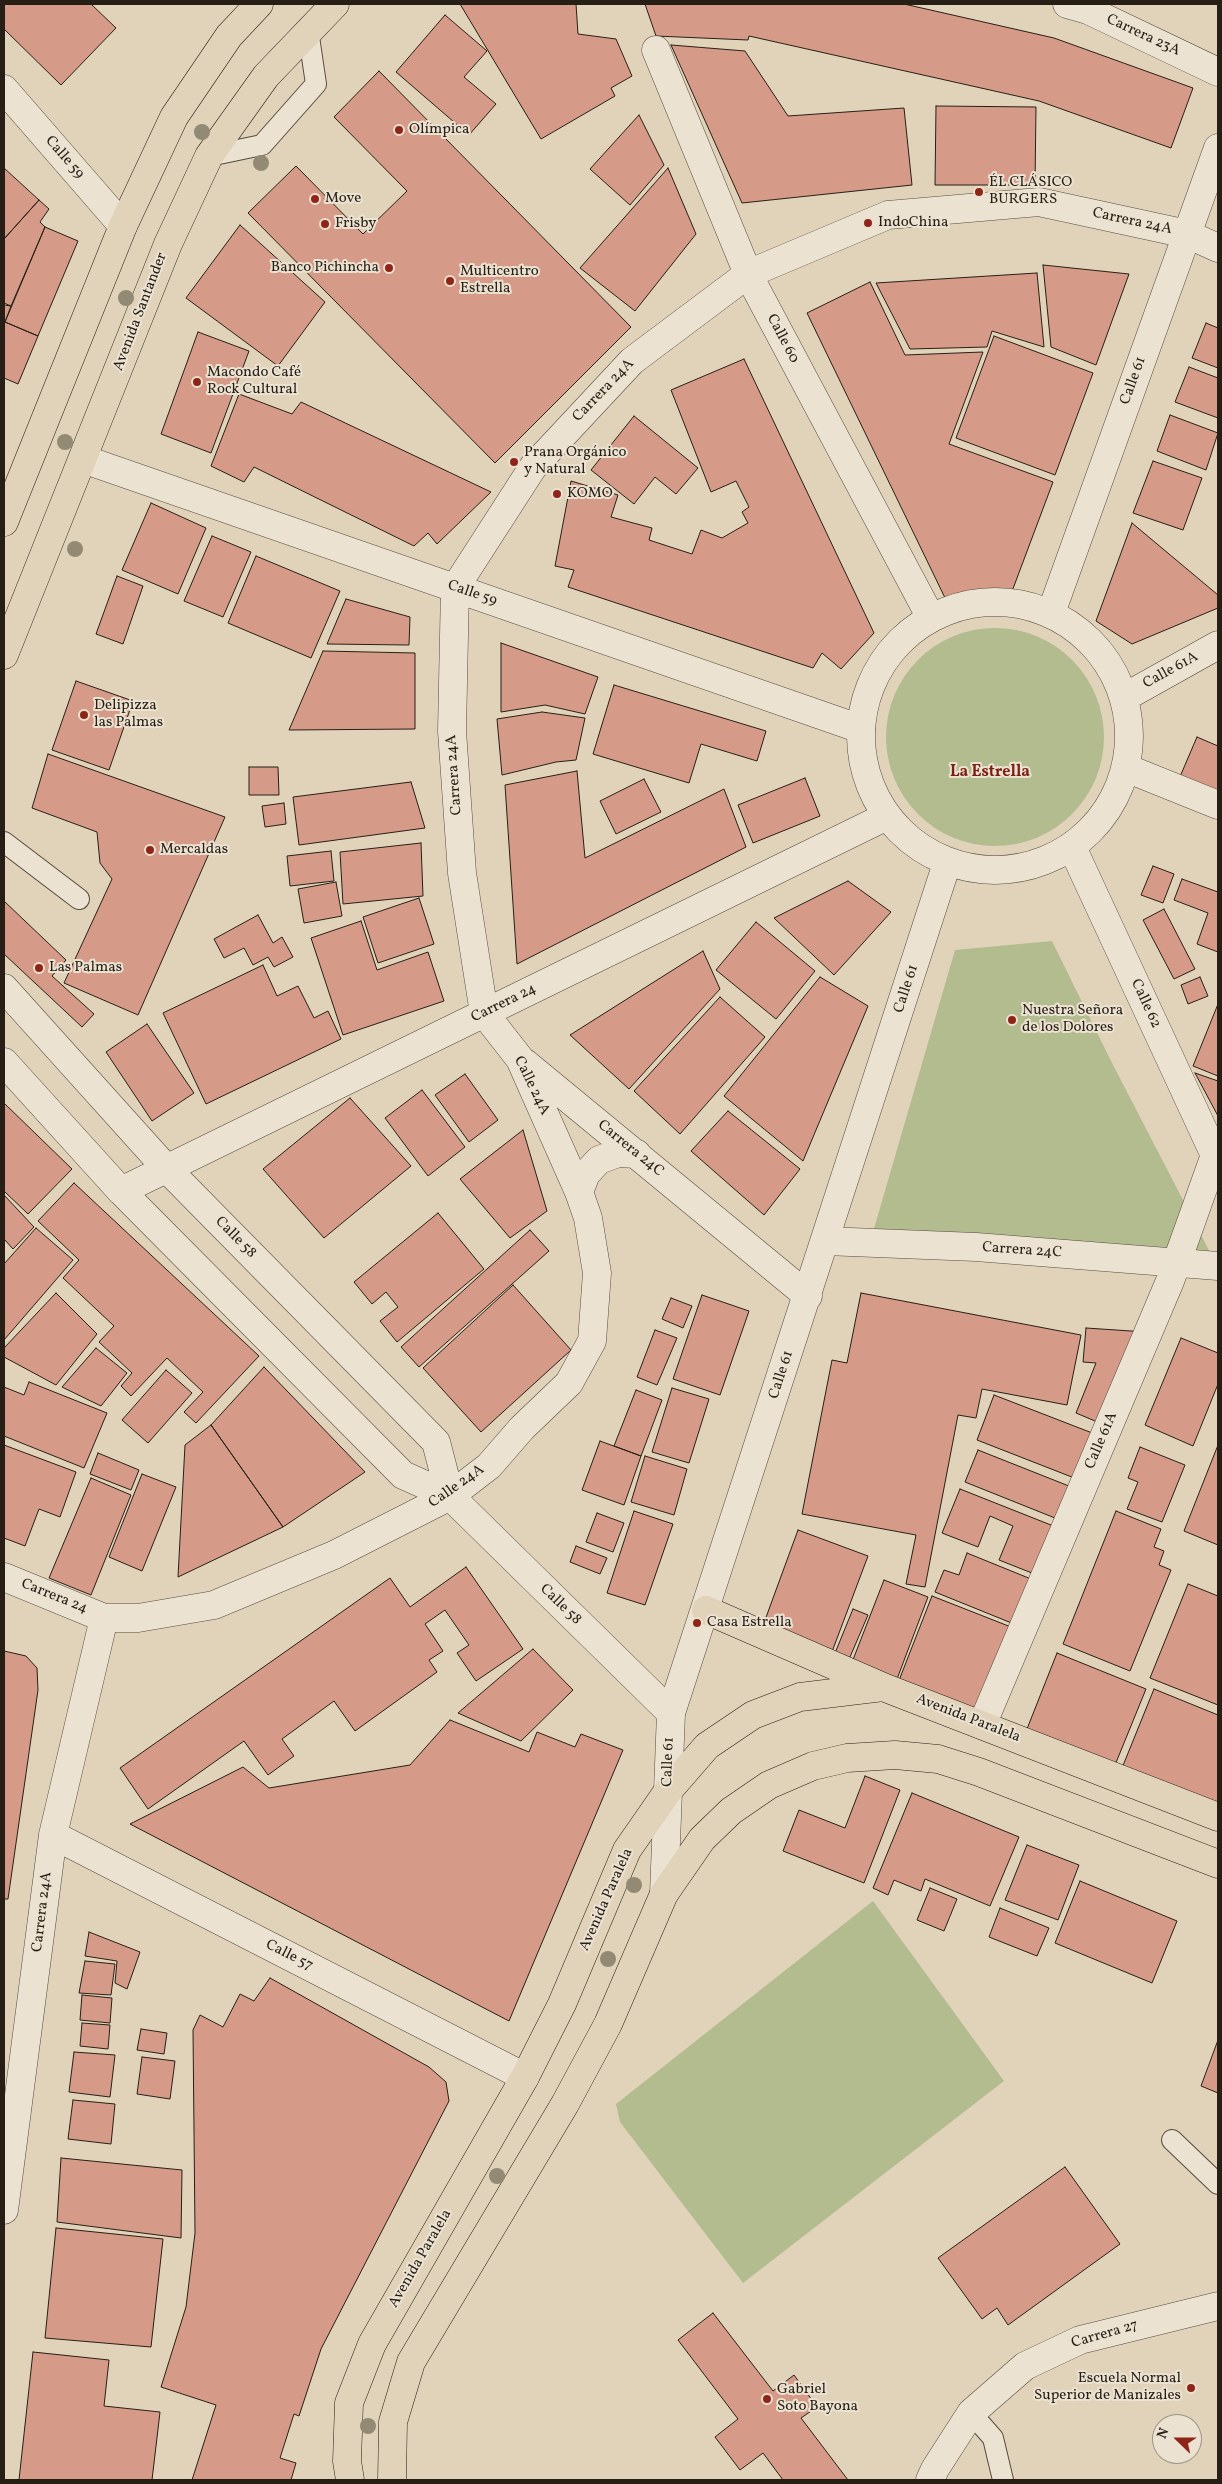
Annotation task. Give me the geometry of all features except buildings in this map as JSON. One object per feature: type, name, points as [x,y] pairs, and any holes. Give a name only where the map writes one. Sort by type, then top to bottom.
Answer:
[{"type":"main road","points":[[4,522],[123,226],[174,117],[229,36],[258,4]]},
{"type":"main road","name":"Avenida Santander","points":[[4,655],[168,244],[209,156],[266,76],[308,30],[335,4]]},
{"type":"main road","points":[[706,1610],[883,1687]]},
{"type":"main road","name":"Avenida Paralela","points":[[350,2480],[347,2461],[349,2403],[372,2344],[525,2077],[562,2004],[627,1850],[668,1791],[707,1746],[753,1715],[800,1697],[883,1687],[1218,1817]]},
{"type":"main road","points":[[392,2480],[393,2422],[411,2362],[565,2104],[608,2024],[664,1894],[702,1839],[731,1811],[769,1785],[813,1766],[838,1760],[895,1755],[938,1759],[979,1772],[1218,1864]]},
{"type":"street","name":"Carrera 23A","points":[[1067,4],[1088,10],[1218,72]]},
{"type":"street","name":"Calle 60","points":[[656,50],[748,274],[931,618]]},
{"type":"street","name":"Calle 59","points":[[4,89],[123,226]]},
{"type":"street","name":"Calle 61","points":[[1051,613],[1218,148]]},
{"type":"street","name":"Carrera 24A","points":[[484,1014],[462,873],[453,750],[455,588],[534,467],[625,368],[748,274],[888,216],[1039,202],[1187,234],[1218,248]]},
{"type":"street","name":"Calle 59","points":[[83,459],[861,729]]},
{"type":"street","points":[[993,602],[1022,604],[1051,613],[1075,627],[1096,647],[1112,670],[1125,698],[1129,732],[1126,768],[1114,798],[1096,825],[1072,847],[1040,863],[1004,871],[975,870],[947,863],[924,851],[904,836],[887,816],[871,790],[863,760],[861,729],[868,695],[882,665],[904,638],[931,618],[961,606],[993,602]]},
{"type":"street","name":"Calle 61A","points":[[1125,698],[1218,646]]},
{"type":"street","points":[[1126,768],[1218,805]]},
{"type":"street","name":"Carrera 24","points":[[121,1191],[887,816]]},
{"type":"street","name":"Calle 62","points":[[1072,847],[1217,1158]]},
{"type":"street","name":"Calle 61","points":[[664,1894],[671,1713],[808,1296],[947,863]]},
{"type":"street","name":"Calle 58","points":[[4,987],[166,1168],[436,1442],[450,1496]]},
{"type":"street","name":"Calle 24A","points":[[104,1618],[138,1618],[214,1605],[334,1555],[450,1496],[489,1466],[522,1428],[569,1383],[592,1341],[597,1273],[588,1218],[579,1192],[520,1059],[484,1014]]},
{"type":"street","name":"Carrera 24C","points":[[520,1059],[808,1296]]},
{"type":"street","name":"Calle 58","points":[[4,1062],[121,1191],[403,1475],[450,1496],[671,1713]]},
{"type":"street","points":[[579,1192],[586,1174],[599,1160],[618,1153],[637,1154]]},
{"type":"street","name":"Calle 61A","points":[[982,1725],[1177,1263],[1217,1158]]},
{"type":"street","name":"Carrera 24C","points":[[825,1241],[976,1247],[1218,1266]]},
{"type":"street","name":"Carrera 24","points":[[4,1577],[104,1618]]},
{"type":"street","name":"Carrera 24A","points":[[4,2210],[53,1835],[104,1618]]},
{"type":"street","name":"Calle 57","points":[[53,1835],[525,2077]]},
{"type":"street","name":"Carrera 27","points":[[930,2480],[971,2413],[1025,2366],[1080,2340],[1218,2306]]},
{"type":"lane","points":[[209,156],[262,145],[316,84],[308,30]]},
{"type":"lane","points":[[4,842],[79,899]]},
{"type":"lane","points":[[1172,2140],[1218,2184]]},
{"type":"lane","points":[[971,2413],[993,2438],[1003,2480]]},
{"type":"green space","points":[[995,628],[1016,630],[1037,636],[1055,646],[1072,660],[1086,677],[1096,695],[1102,716],[1104,737],[1102,758],[1096,779],[1086,797],[1072,814],[1055,828],[1037,838],[1016,844],[995,846],[974,844],[953,838],[935,828],[918,814],[904,797],[894,779],[888,758],[886,737],[888,716],[894,695],[904,677],[918,660],[935,646],[953,636],[974,630]]},
{"type":"green space","points":[[1052,941],[1110,1059],[1214,1260],[873,1232],[955,950]]},
{"type":"green space","points":[[873,1901],[1004,2081],[743,2283],[620,2122],[616,2104]]},
{"type":"place","name":"Olímpica","points":[[399,130]]},
{"type":"place","name":"ÉL CLÁSICO BURGERS","points":[[979,192]]},
{"type":"place","name":"Move","points":[[315,199]]},
{"type":"place","name":"IndoChina","points":[[868,223]]},
{"type":"place","name":"Frisby","points":[[325,224]]},
{"type":"place","name":"Banco Pichincha","points":[[389,268]]},
{"type":"place","name":"Multicentro Estrella","points":[[450,281]]},
{"type":"place","name":"Macondo Café Rock Cultural","points":[[197,382]]},
{"type":"place","name":"Prana Orgánico y Natural","points":[[514,462]]},
{"type":"place","name":"KOMO","points":[[557,494]]},
{"type":"place","name":"Delipizza las Palmas","points":[[84,715]]},
{"type":"place","name":"Mercaldas","points":[[150,850]]},
{"type":"place","name":"Las Palmas","points":[[39,968]]},
{"type":"place","name":"Nuestra Señora de los Dolores","points":[[1012,1020]]},
{"type":"place","name":"Casa Estrella","points":[[697,1623]]},
{"type":"place","name":"Escuela Normal Superior de Manizales","points":[[1191,2388]]},
{"type":"place","name":"Gabriel Soto Bayona","points":[[767,2399]]},
{"type":"district","name":"La Estrella","points":[[990,773]]}]
